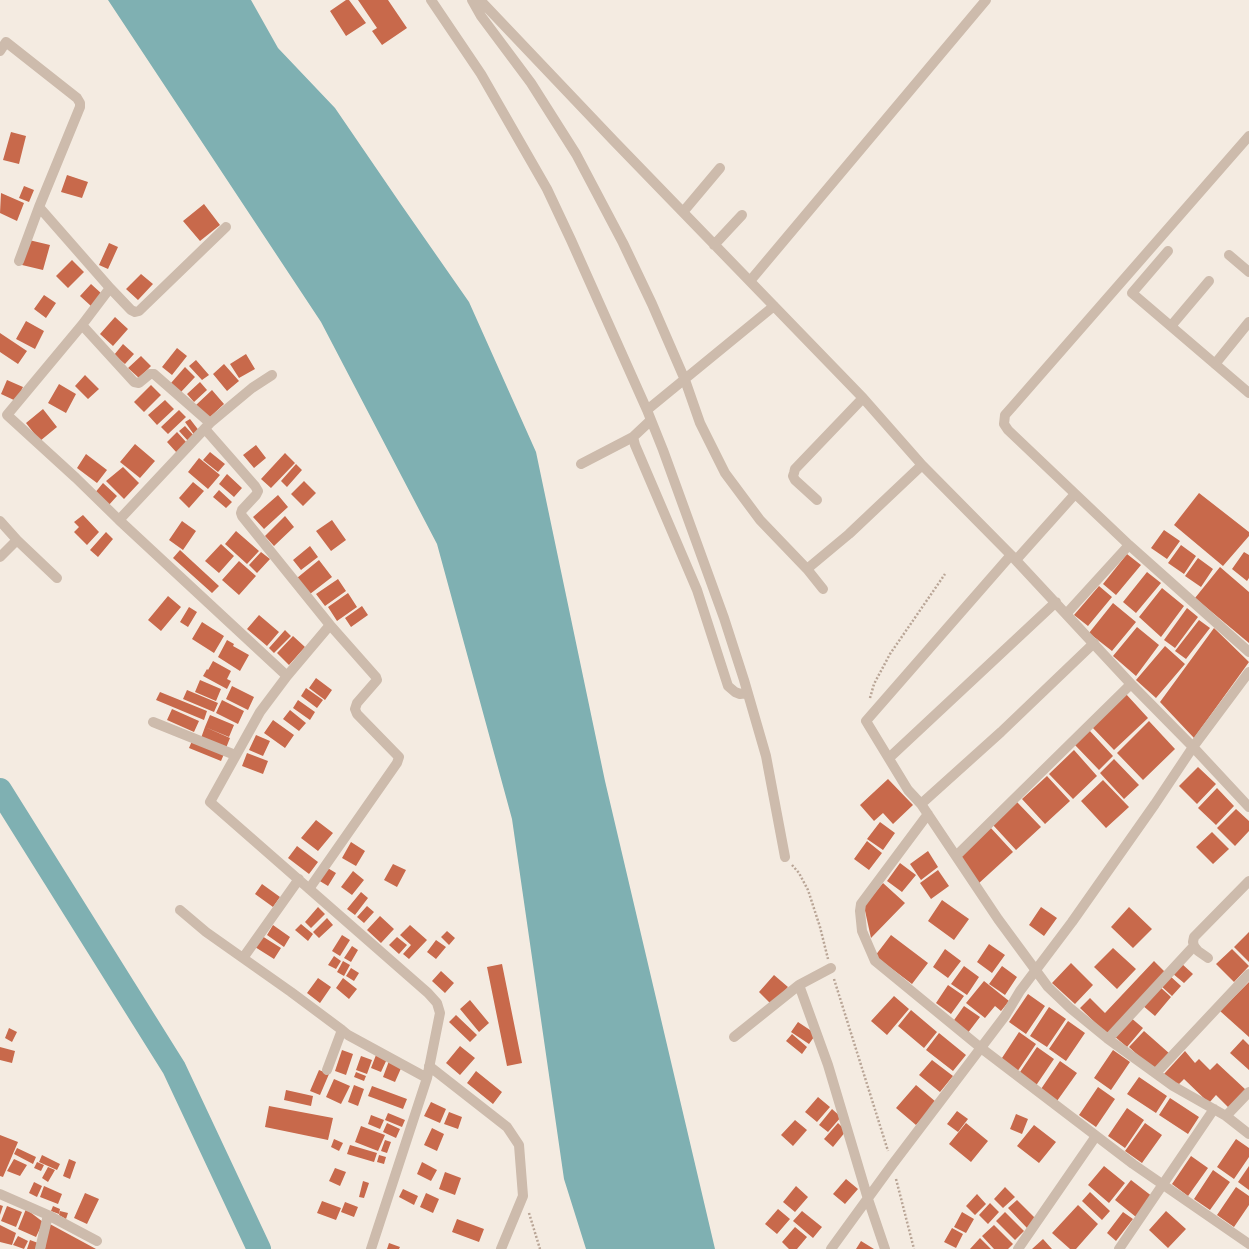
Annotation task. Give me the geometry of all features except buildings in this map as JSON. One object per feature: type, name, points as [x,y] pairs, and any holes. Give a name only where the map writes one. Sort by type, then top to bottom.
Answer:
[{"type":"street","points":[[431,0],[481,74],[547,189],[571,240],[663,450],[722,611],[744,680],[766,756],[786,857]]},
{"type":"street","points":[[472,0],[480,16],[531,83],[576,154],[623,243],[652,304],[684,380],[700,423],[729,480],[760,520],[806,569],[822,589]]},
{"type":"street","points":[[480,0],[714,245],[863,398],[922,465],[1014,558],[1131,684],[1249,807]]},
{"type":"street","points":[[750,281],[986,0]]},
{"type":"street","points":[[0,51],[3,40],[77,98],[80,102],[80,107],[19,260]]},
{"type":"street","points":[[1249,136],[1005,415],[1004,424],[1008,430],[1129,545],[1249,652]]},
{"type":"street","points":[[683,212],[720,168]]},
{"type":"street","points":[[39,207],[110,288],[131,310],[135,312],[139,311],[226,226]]},
{"type":"street","points":[[714,245],[742,215]]},
{"type":"street","points":[[1168,252],[1132,292],[1249,392]]},
{"type":"street","points":[[1229,255],[1249,272]]},
{"type":"street","points":[[1171,326],[1209,281]]},
{"type":"street","points":[[110,288],[82,325],[2,420],[76,478],[119,520],[287,676]]},
{"type":"street","points":[[646,410],[774,306]]},
{"type":"street","points":[[1215,364],[1249,322]]},
{"type":"street","points":[[82,325],[134,382],[139,383],[150,374],[154,374],[207,426],[258,491],[242,510],[242,516],[330,625],[376,677],[377,680],[357,703],[355,709],[357,714],[399,757],[397,763],[309,889]]},
{"type":"street","points":[[119,520],[207,426],[252,388],[272,375]]},
{"type":"street","points":[[817,500],[795,480],[793,476],[794,472],[863,398]]},
{"type":"street","points":[[581,464],[633,437],[650,421]]},
{"type":"street","points":[[633,437],[635,445],[697,590],[728,686],[734,692],[740,694],[747,693]]},
{"type":"street","points":[[806,569],[849,534],[922,465]]},
{"type":"street","points":[[1075,494],[1014,558],[866,721],[908,790],[921,804],[1035,970],[1054,992],[1108,1039],[1172,1086],[1226,1116],[1249,1134]]},
{"type":"street","points":[[0,521],[17,540],[57,578]]},
{"type":"street","points":[[0,557],[17,540]]},
{"type":"street","points":[[1066,614],[1129,545]]},
{"type":"street","points":[[889,758],[1056,602]]},
{"type":"street","points":[[330,625],[287,676],[260,712],[210,802],[428,993],[437,1003],[440,1013],[427,1078],[371,1249]]},
{"type":"street","points":[[921,804],[1001,732],[1094,643]]},
{"type":"street","points":[[831,1249],[892,1165],[1005,1016],[1035,970],[1072,922],[1151,810],[1193,747],[1249,672]]},
{"type":"street","points":[[956,856],[1131,684]]},
{"type":"street","points":[[153,722],[235,755]]},
{"type":"street","points":[[928,814],[861,904],[860,911],[862,931],[871,955],[877,965],[981,1048],[1096,1136],[1163,1185],[1249,1244]]},
{"type":"street","points":[[243,958],[299,879]]},
{"type":"street","points":[[1208,958],[1198,952],[1194,946],[1194,937],[1249,881]]},
{"type":"street","points":[[180,910],[206,932],[291,992],[348,1035],[427,1078]]},
{"type":"street","points":[[1108,1039],[1194,946]]},
{"type":"street","points":[[734,1036],[799,985],[831,968]]},
{"type":"street","points":[[1156,1073],[1249,974]]},
{"type":"street","points":[[799,985],[828,1065],[868,1199],[885,1249]]},
{"type":"street","points":[[327,1070],[342,1030]]},
{"type":"street","points":[[430,1066],[507,1127],[519,1145],[523,1196],[501,1249]]},
{"type":"street","points":[[1226,1116],[1249,1092]]},
{"type":"street","points":[[1118,1249],[1214,1109]]},
{"type":"street","points":[[1018,1249],[1096,1136]]},
{"type":"street","points":[[0,1194],[48,1215],[97,1241]]},
{"type":"street","points":[[40,1249],[48,1215]]},
{"type":"path","points":[[866,721],[868,704],[874,684],[882,667],[945,574]]},
{"type":"path","points":[[786,857],[799,873],[808,890],[892,1165],[914,1249]]},
{"type":"path","points":[[523,1196],[540,1249]]},
{"type":"water","points":[[108,0],[251,0],[278,48],[335,108],[469,302],[536,452],[605,781],[715,1249],[586,1249],[564,1179],[512,819],[437,544],[321,322]]},
{"type":"waterway","points":[[0,790],[174,1068],[259,1249]]}]
